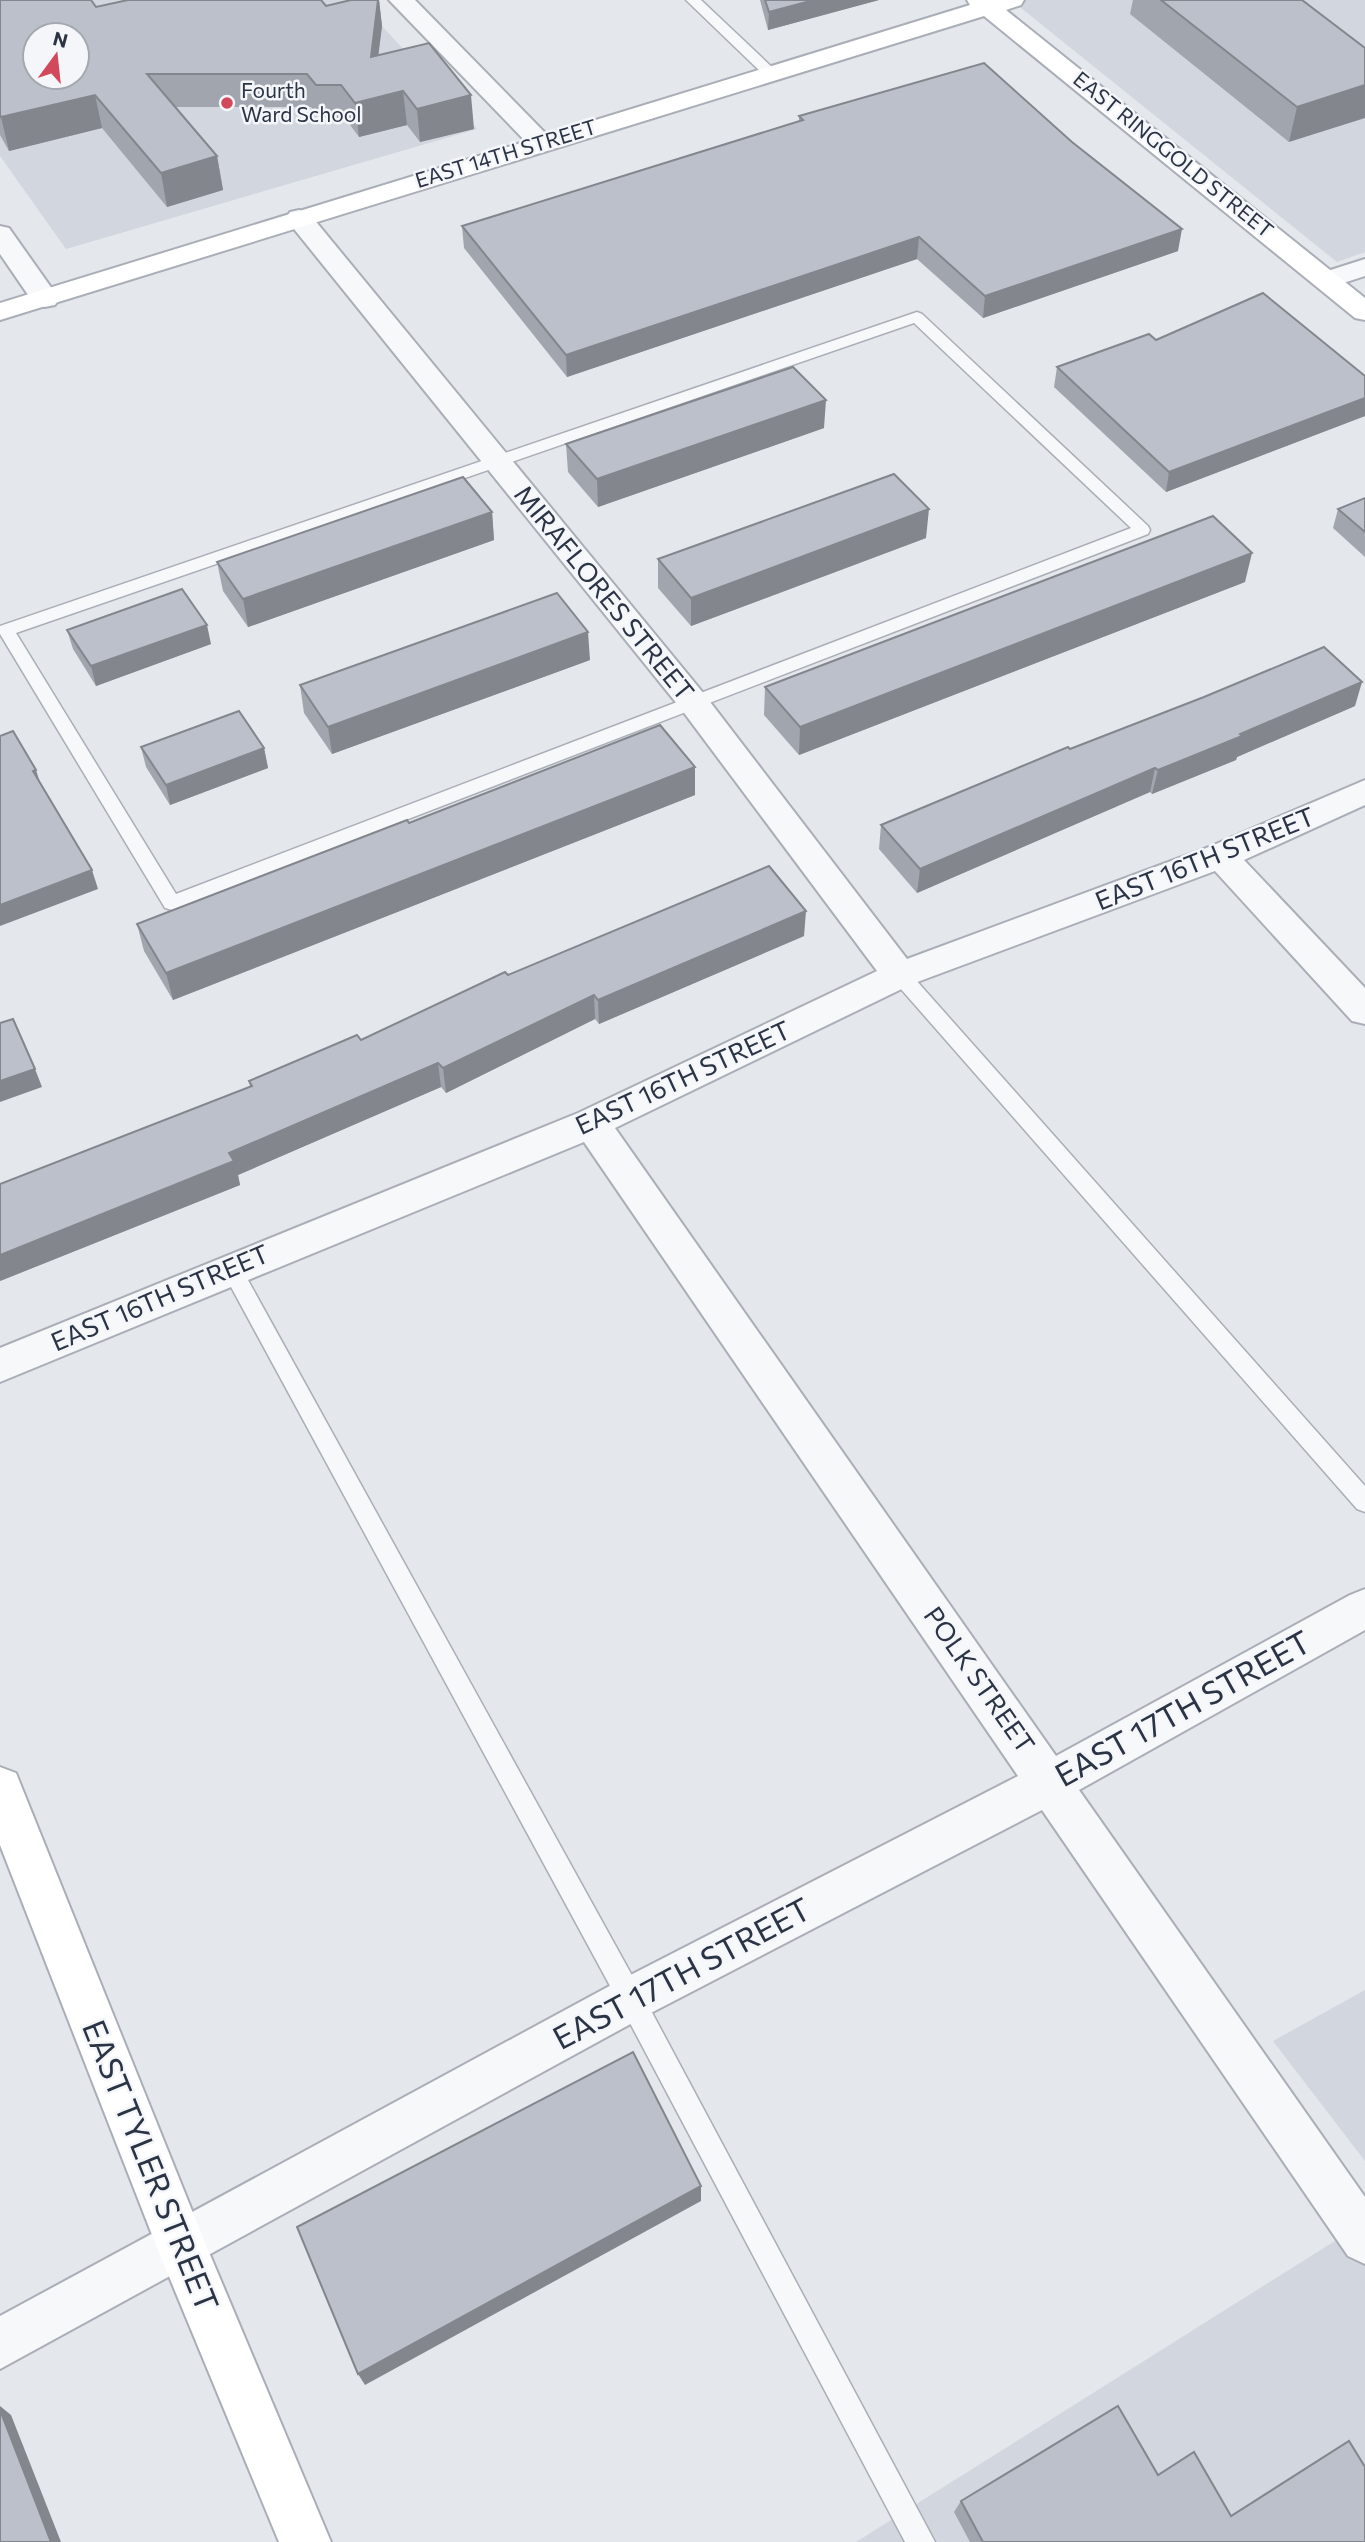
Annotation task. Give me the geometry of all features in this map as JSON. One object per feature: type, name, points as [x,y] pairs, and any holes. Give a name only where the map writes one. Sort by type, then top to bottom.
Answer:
[{"type":"street","points":[[401,0],[541,143]]},
{"type":"street","name":"EAST 14TH STREET","points":[[0,312],[993,2]]},
{"type":"street","name":"EAST RINGGOLD STREET","points":[[993,2],[1365,312]]},
{"type":"street","name":"MIRAFLORES STREET","points":[[299,218],[693,702],[900,975]]},
{"type":"street","points":[[0,234],[46,299]]},
{"type":"street","points":[[1328,280],[1365,267]]},
{"type":"street","name":"EAST 16TH STREET","points":[[0,1365],[231,1268],[591,1123],[900,975],[1221,856],[1365,792]]},
{"type":"street","points":[[1221,856],[1365,1011]]},
{"type":"street","name":"POLK STREET","points":[[591,1123],[1365,2239]]},
{"type":"street","name":"EAST 17TH STREET","points":[[0,2344],[631,1999],[1051,1783],[1365,1608]]},
{"type":"street","name":"EAST TYLER STREET","points":[[0,1788],[181,2245],[305,2542]]},
{"type":"lane","points":[[693,0],[771,73]]},
{"type":"lane","points":[[917,317],[1142,530],[172,903],[6,629],[496,462],[917,317]]},
{"type":"lane","points":[[900,975],[1365,1502]]},
{"type":"lane","points":[[231,1268],[631,1999],[921,2542]]},
{"type":"shaded area","name":"Fourth Ward School","points":[[13,0],[358,0],[477,129],[66,249],[0,156],[0,3]]},
{"type":"shaded area","points":[[1011,0],[1365,0],[1365,252],[1337,262]]},
{"type":"shaded area","points":[[1365,1990],[1365,2161],[1273,2041]]},
{"type":"shaded area","points":[[1365,2222],[1365,2542],[856,2542]]},
{"type":"building","points":[[0,0],[91,0],[96,7],[128,0],[321,0],[326,6],[351,0],[378,0],[371,57],[429,43],[471,95],[417,109],[403,91],[355,103],[341,85],[316,85],[307,74],[147,74],[217,156],[161,173],[95,95],[1,117]]},
{"type":"building","points":[[765,0],[814,0],[769,12]]},
{"type":"building","points":[[1161,0],[1302,0],[1365,48],[1365,85],[1297,107]]},
{"type":"building","points":[[984,63],[1072,142],[1182,229],[985,296],[919,237],[566,355],[462,226],[803,120],[799,116]]},
{"type":"building","points":[[1263,293],[1365,376],[1365,398],[1169,472],[1057,367],[1149,334],[1156,340]]},
{"type":"building","points":[[793,367],[826,400],[597,479],[566,444]]},
{"type":"building","points":[[894,474],[929,509],[691,598],[658,559]]},
{"type":"building","points":[[463,477],[492,512],[243,599],[217,562]]},
{"type":"building","points":[[1365,498],[1365,532],[1338,509]]},
{"type":"building","points":[[1213,516],[1252,553],[800,727],[765,687]]},
{"type":"building","points":[[182,589],[207,625],[91,666],[67,630]]},
{"type":"building","points":[[557,593],[588,632],[328,727],[300,685]]},
{"type":"building","points":[[1324,647],[1362,682],[1240,734],[1242,736],[1158,770],[1155,768],[920,869],[881,825],[1068,747],[1070,749],[1204,697]]},
{"type":"building","points":[[239,711],[264,748],[166,785],[141,747]]},
{"type":"building","points":[[660,725],[695,767],[166,973],[137,924],[407,820],[409,823]]},
{"type":"building","points":[[13,731],[36,770],[33,771],[92,870],[0,905],[0,736]]},
{"type":"building","points":[[769,866],[806,911],[598,1000],[594,995],[443,1068],[438,1063],[229,1153],[234,1161],[0,1255],[0,1184],[252,1086],[249,1081],[357,1035],[361,1040],[505,972],[508,975]]},
{"type":"building","points":[[13,1019],[35,1069],[0,1081],[0,1023]]},
{"type":"building","points":[[633,2052],[701,2186],[358,2374],[297,2227]]},
{"type":"building","points":[[1118,2406],[1158,2475],[1194,2452],[1231,2516],[1349,2441],[1365,2467],[1365,2542],[983,2542],[961,2501]]},
{"type":"building","points":[[0,2410],[51,2542],[0,2542]]},
{"type":"place","name":"Fourth Ward School","points":[[227,103]]}]
